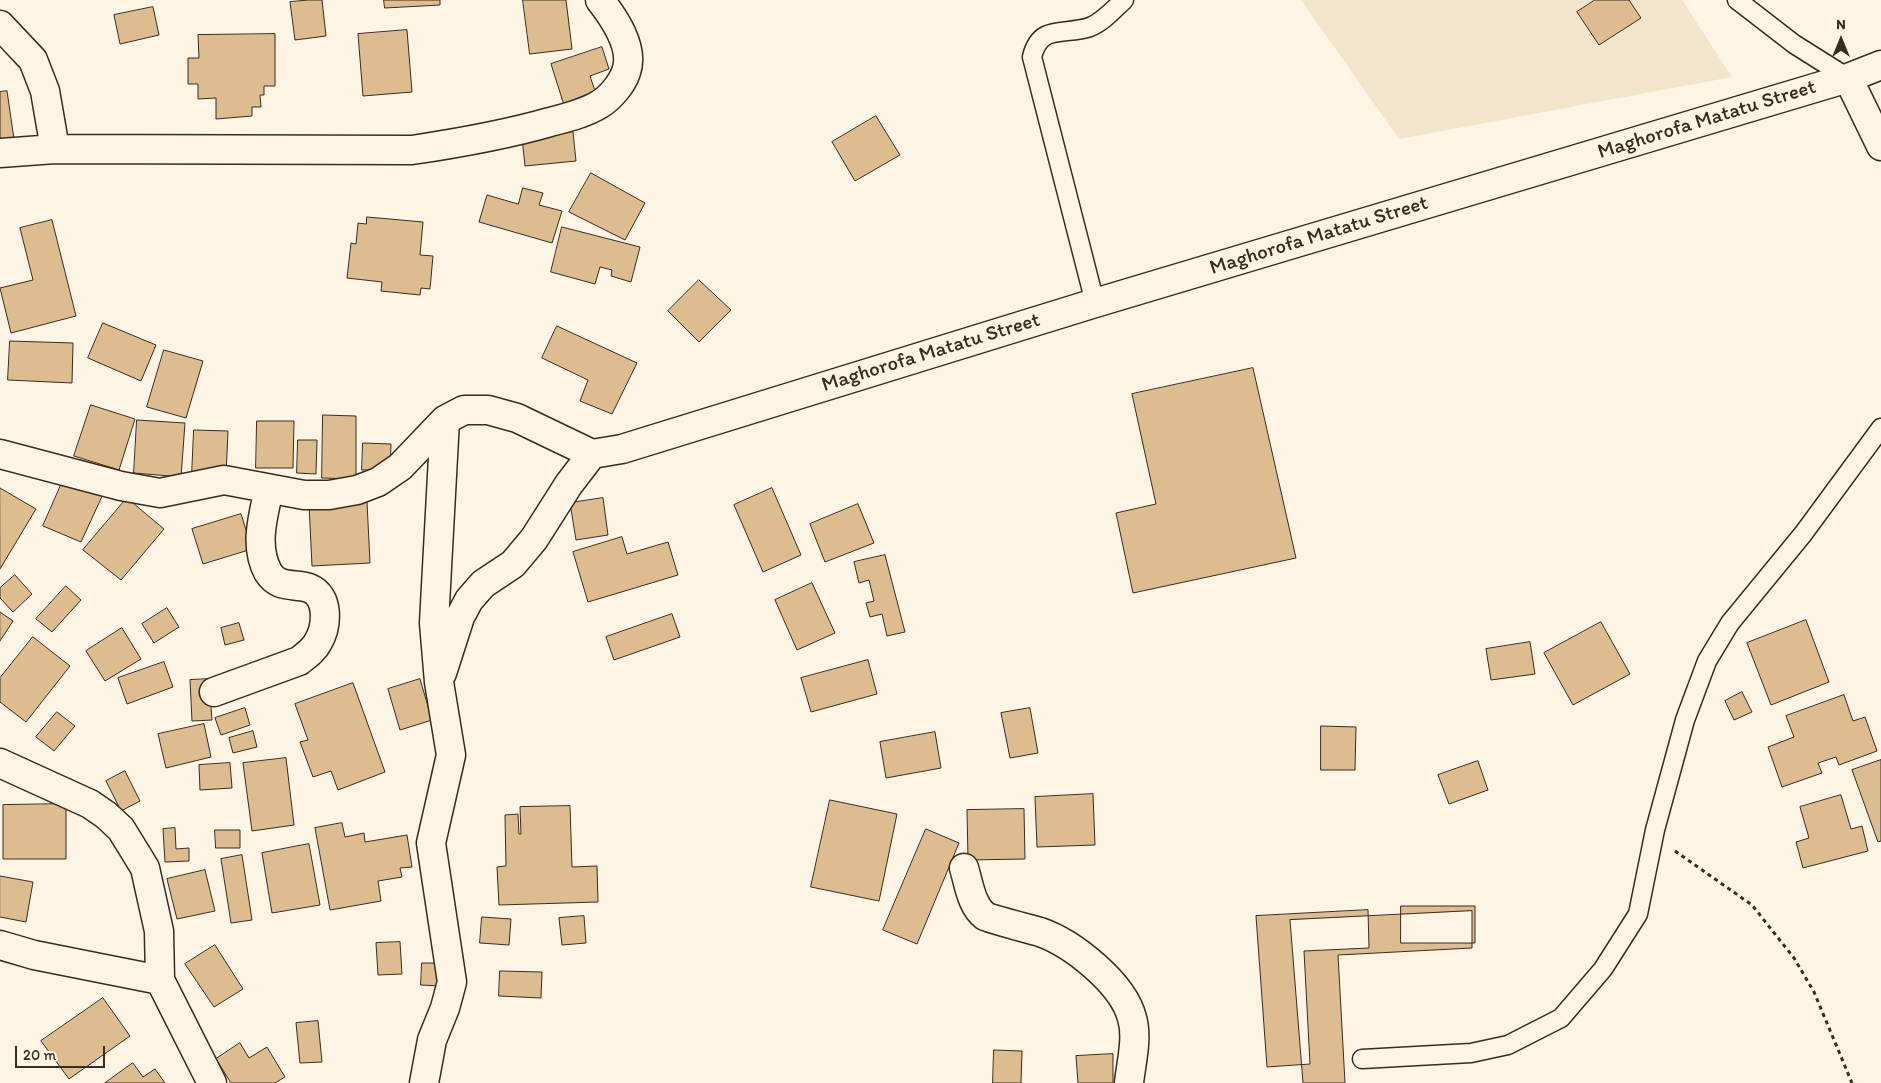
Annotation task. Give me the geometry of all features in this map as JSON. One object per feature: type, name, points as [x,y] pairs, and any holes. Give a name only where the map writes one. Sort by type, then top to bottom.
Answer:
[{"type":"street","points":[[0,153],[55,149],[412,150],[470,142],[556,120],[600,104],[615,90],[627,71],[627,48],[615,20],[600,0]]},
{"type":"street","points":[[0,25],[33,60],[45,90],[55,149]]},
{"type":"street","name":"Maghorofa Matatu Street","points":[[592,454],[622,449],[1095,303],[1848,78],[1881,65]]},
{"type":"street","points":[[1848,78],[1881,146]]},
{"type":"street","points":[[0,454],[121,486],[160,493],[224,480],[304,495],[329,495],[357,490],[378,482],[400,467],[445,420],[464,410],[488,410],[517,418],[592,454],[569,484],[534,539],[513,564],[483,584],[469,600],[460,617],[439,682]]},
{"type":"street","points":[[424,1083],[432,1040],[445,1008],[452,982],[431,843],[451,755],[439,682],[434,615],[440,543],[445,420]]},
{"type":"street","points":[[214,692],[299,661],[310,653],[319,641],[325,624],[324,606],[318,594],[309,588],[277,582],[268,572],[262,555],[260,538],[269,489]]},
{"type":"street","points":[[0,763],[90,804],[106,814],[121,829],[145,868],[159,931],[160,980],[212,1083]]},
{"type":"street","points":[[964,868],[976,906],[986,917],[1016,923],[1055,937],[1091,962],[1124,999],[1132,1018],[1134,1037],[1129,1083]]},
{"type":"street","points":[[0,945],[34,955],[160,980]]},
{"type":"lane","points":[[1095,303],[1032,57],[1034,48],[1045,36],[1052,32],[1088,27],[1102,19],[1124,0]]},
{"type":"lane","points":[[1737,0],[1794,44],[1848,78]]},
{"type":"lane","points":[[1362,1058],[1471,1053],[1508,1045],[1561,1018],[1603,969],[1638,914],[1655,830],[1685,720],[1707,661],[1730,623],[1803,534],[1881,428]]},
{"type":"path","points":[[1672,849],[1752,905],[1794,958],[1814,992],[1852,1083]]},
{"type":"shaded area","points":[[1301,0],[1682,0],[1732,77],[1399,139]]},
{"type":"building","points":[[322,0],[326,36],[295,40],[290,2]]},
{"type":"building","points":[[384,0],[440,0],[440,5],[385,8]]},
{"type":"building","points":[[523,0],[566,0],[572,49],[530,54]]},
{"type":"building","points":[[1595,0],[1629,0],[1641,18],[1599,45],[1577,12]]},
{"type":"building","points":[[153,7],[159,35],[120,44],[114,15]]},
{"type":"building","points":[[407,30],[412,92],[363,96],[358,34]]},
{"type":"building","points":[[275,34],[275,86],[264,86],[264,95],[260,95],[261,107],[252,107],[252,116],[216,119],[216,98],[198,99],[198,84],[188,84],[188,58],[199,58],[198,35]]},
{"type":"building","points":[[602,47],[609,69],[590,76],[596,94],[564,105],[551,64]]},
{"type":"building","points":[[7,91],[14,139],[0,140],[0,92]]},
{"type":"building","points":[[876,116],[900,155],[855,181],[832,142]]},
{"type":"building","points":[[573,132],[576,161],[525,166],[522,137]]},
{"type":"building","points":[[591,173],[645,203],[625,240],[569,212]]},
{"type":"building","points":[[523,188],[543,193],[539,205],[562,211],[552,243],[479,222],[487,195],[518,204]]},
{"type":"building","points":[[367,217],[423,222],[420,255],[433,256],[430,289],[421,288],[420,295],[381,291],[382,282],[347,278],[351,243],[356,244],[358,223],[366,224]]},
{"type":"building","points":[[52,220],[76,316],[11,333],[0,288],[33,280],[20,228]]},
{"type":"building","points":[[562,227],[640,247],[631,282],[611,276],[612,270],[600,267],[595,284],[551,272]]},
{"type":"building","points":[[699,280],[731,310],[699,342],[668,311]]},
{"type":"building","points":[[103,323],[156,345],[141,381],[88,358]]},
{"type":"building","points":[[557,326],[637,363],[612,414],[580,401],[588,380],[542,358]]},
{"type":"building","points":[[10,341],[73,343],[72,383],[8,380]]},
{"type":"building","points":[[164,350],[203,361],[186,418],[147,407]]},
{"type":"building","points":[[1253,368],[1296,558],[1133,593],[1116,513],[1156,504],[1132,394]]},
{"type":"building","points":[[91,405],[135,419],[119,470],[74,456]]},
{"type":"building","points":[[323,415],[356,416],[356,479],[322,478]]},
{"type":"building","points":[[137,420],[185,423],[181,477],[134,473]]},
{"type":"building","points":[[257,421],[294,421],[293,468],[256,468]]},
{"type":"building","points":[[194,430],[228,431],[226,476],[192,475]]},
{"type":"building","points":[[298,440],[317,440],[316,474],[297,473]]},
{"type":"building","points":[[363,443],[391,444],[390,470],[362,470]]},
{"type":"building","points":[[65,476],[104,492],[81,542],[43,526]]},
{"type":"building","points":[[0,488],[36,509],[0,569]]},
{"type":"building","points":[[772,488],[801,555],[763,572],[734,505]]},
{"type":"building","points":[[127,498],[164,529],[121,580],[83,550]]},
{"type":"building","points":[[603,498],[608,535],[576,540],[570,503]]},
{"type":"building","points":[[367,502],[370,563],[312,566],[309,504]]},
{"type":"building","points":[[858,504],[874,543],[825,562],[810,524]]},
{"type":"building","points":[[241,514],[252,549],[203,564],[192,529]]},
{"type":"building","points":[[622,537],[627,554],[668,542],[678,575],[588,602],[573,552]]},
{"type":"building","points":[[885,555],[905,632],[887,636],[882,614],[870,617],[866,603],[874,601],[869,580],[859,583],[854,562]]},
{"type":"building","points":[[15,575],[32,594],[13,612],[0,598],[0,588]]},
{"type":"building","points":[[812,583],[835,633],[797,650],[775,600]]},
{"type":"building","points":[[66,586],[81,600],[52,632],[36,619]]},
{"type":"building","points":[[167,608],[179,627],[154,643],[142,624]]},
{"type":"building","points":[[0,612],[13,621],[0,641]]},
{"type":"building","points":[[672,614],[680,637],[614,660],[606,637]]},
{"type":"building","points":[[1806,620],[1829,682],[1771,705],[1747,643]]},
{"type":"building","points":[[1601,622],[1630,674],[1573,705],[1544,653]]},
{"type":"building","points":[[239,623],[244,640],[225,645],[221,628]]},
{"type":"building","points":[[122,628],[141,659],[105,681],[86,651]]},
{"type":"building","points":[[33,637],[70,666],[26,722],[0,702],[0,678]]},
{"type":"building","points":[[1530,642],[1535,674],[1491,680],[1486,649]]},
{"type":"building","points":[[868,660],[877,694],[811,712],[801,678]]},
{"type":"building","points":[[164,662],[173,687],[127,704],[118,678]]},
{"type":"building","points":[[209,679],[212,720],[192,721],[190,680]]},
{"type":"building","points":[[420,679],[432,720],[400,730],[388,689]]},
{"type":"building","points":[[353,683],[385,772],[338,790],[331,771],[313,777],[300,742],[308,740],[295,704]]},
{"type":"building","points":[[1742,692],[1752,712],[1734,720],[1725,701]]},
{"type":"building","points":[[1844,695],[1853,721],[1865,717],[1877,751],[1839,765],[1836,757],[1818,763],[1822,773],[1782,787],[1768,747],[1794,737],[1786,716]]},
{"type":"building","points":[[245,708],[250,725],[221,735],[215,718]]},
{"type":"building","points":[[1030,708],[1038,753],[1010,758],[1001,713]]},
{"type":"building","points":[[57,712],[75,726],[54,751],[36,737]]},
{"type":"building","points":[[204,724],[211,757],[166,768],[158,734]]},
{"type":"building","points":[[1321,726],[1356,727],[1355,770],[1321,770]]},
{"type":"building","points":[[253,731],[257,747],[233,753],[229,738]]},
{"type":"building","points":[[935,732],[941,768],[886,778],[880,742]]},
{"type":"building","points":[[286,758],[294,825],[252,831],[243,763]]},
{"type":"building","points":[[1881,760],[1881,841],[1878,842],[1852,770]]},
{"type":"building","points":[[1478,761],[1488,790],[1449,804],[1438,775]]},
{"type":"building","points":[[230,763],[232,788],[200,790],[199,765]]},
{"type":"building","points":[[125,771],[140,801],[121,811],[106,781]]},
{"type":"building","points":[[1093,794],[1095,845],[1037,847],[1035,797]]},
{"type":"building","points":[[1841,795],[1851,829],[1862,826],[1868,851],[1803,868],[1796,842],[1809,838],[1800,807]]},
{"type":"building","points":[[830,800],[897,814],[879,901],[811,887]]},
{"type":"building","points":[[66,804],[66,859],[3,859],[3,805]]},
{"type":"building","points":[[570,806],[572,867],[597,866],[598,902],[499,905],[497,867],[506,866],[505,815],[518,814],[519,834],[521,834],[520,807]]},
{"type":"building","points":[[1024,809],[1025,859],[968,860],[967,810]]},
{"type":"building","points":[[342,823],[345,837],[364,833],[365,842],[407,835],[412,867],[400,868],[402,877],[378,881],[381,901],[330,910],[315,828]]},
{"type":"building","points":[[175,828],[176,849],[189,848],[189,861],[165,862],[163,829]]},
{"type":"building","points":[[926,829],[959,843],[917,944],[883,930]]},
{"type":"building","points":[[215,830],[240,830],[240,848],[216,848]]},
{"type":"building","points":[[309,844],[320,905],[272,913],[262,853]]},
{"type":"building","points":[[242,855],[252,920],[231,923],[221,859]]},
{"type":"building","points":[[205,870],[215,911],[177,919],[167,879]]},
{"type":"building","points":[[0,876],[33,882],[26,922],[0,917]]},
{"type":"building","points":[[1401,906],[1475,906],[1475,943],[1401,943]]},
{"type":"building","points":[[1368,910],[1369,948],[1304,951],[1310,1064],[1267,1067],[1256,916]]},
{"type":"building","points":[[1472,911],[1472,948],[1338,955],[1345,1083],[1303,1083],[1290,920]]},
{"type":"building","points":[[584,916],[586,943],[562,945],[559,918]]},
{"type":"building","points":[[482,917],[511,919],[509,945],[480,943]]},
{"type":"building","points":[[400,942],[402,974],[378,975],[376,943]]},
{"type":"building","points":[[215,945],[243,989],[214,1007],[185,964]]},
{"type":"building","points":[[422,963],[439,963],[439,986],[421,985]]},
{"type":"building","points":[[500,971],[542,972],[541,998],[499,996]]},
{"type":"building","points":[[103,998],[130,1036],[69,1079],[41,1041]]},
{"type":"building","points":[[318,1021],[322,1062],[300,1063],[296,1023]]},
{"type":"building","points":[[240,1043],[249,1058],[267,1047],[285,1077],[275,1083],[231,1083],[216,1059]]},
{"type":"building","points":[[994,1050],[1022,1051],[1021,1083],[993,1083]]},
{"type":"building","points":[[1113,1054],[1113,1083],[1078,1083],[1076,1056]]},
{"type":"building","points":[[133,1063],[143,1077],[155,1069],[165,1083],[105,1083]]}]
